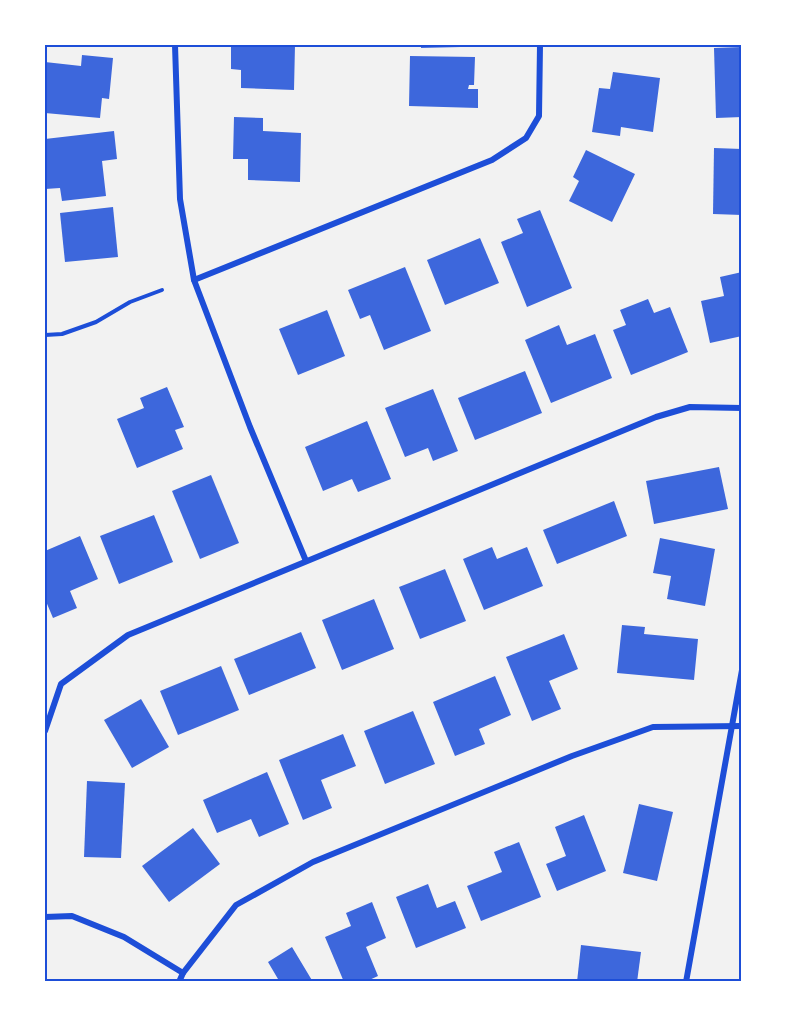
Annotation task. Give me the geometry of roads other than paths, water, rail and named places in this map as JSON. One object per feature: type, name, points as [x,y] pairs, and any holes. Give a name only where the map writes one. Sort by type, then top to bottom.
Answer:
[{"type":"street","points":[[175,45],[180,199],[194,280],[250,427],[306,561]]},
{"type":"street","points":[[194,280],[492,160],[526,138],[539,116],[540,45]]},
{"type":"street","points":[[45,731],[61,684],[128,635],[656,417],[690,407],[742,408]]},
{"type":"street","points":[[686,982],[742,670]]},
{"type":"street","points":[[179,982],[183,973],[236,905],[313,862],[572,756],[653,727],[742,726]]},
{"type":"street","points":[[45,917],[72,916],[124,937],[183,973]]}]
